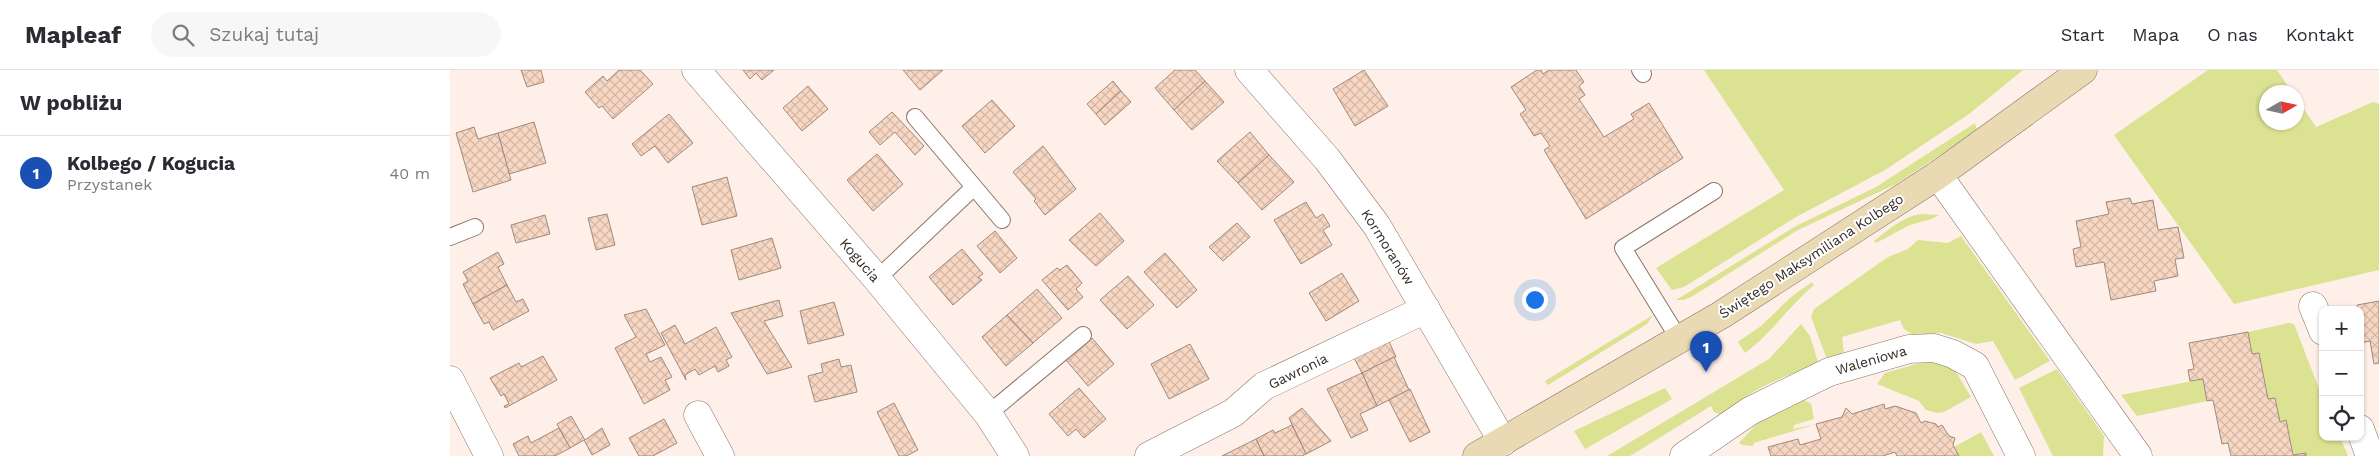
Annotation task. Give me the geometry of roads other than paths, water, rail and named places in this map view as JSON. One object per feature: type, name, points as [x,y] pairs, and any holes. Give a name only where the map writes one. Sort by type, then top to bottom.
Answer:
[{"type":"main road","name":"Świętego Maksymiliana Kolbego","points":[[1477,456],[1507,449],[1679,339],[1721,315],[1938,175],[2083,70]]},
{"type":"street","name":"Kogucia","points":[[696,70],[877,279],[988,414],[1008,454]]},
{"type":"street","name":"Kormoranów","points":[[1249,70],[1327,159],[1377,226],[1507,449]]},
{"type":"street","points":[[1938,175],[2136,455]]},
{"type":"street","name":"Gawronia","points":[[1149,456],[1233,413],[1264,386],[1426,309]]},
{"type":"street","name":"Waleniowa","points":[[1684,456],[1750,411],[1829,372],[1909,349],[1934,348],[1975,366],[2021,456]]},
{"type":"street","points":[[450,380],[489,456]]},
{"type":"street","points":[[698,415],[720,456]]},
{"type":"street","points":[[2364,440],[2370,456]]},
{"type":"lane","points":[[915,117],[973,188],[1002,220]]},
{"type":"lane","points":[[877,279],[973,188]]},
{"type":"lane","points":[[1679,339],[1623,248],[1714,190]]},
{"type":"lane","points":[[450,237],[475,228]]},
{"type":"lane","points":[[988,414],[1083,334]]},
{"type":"place","name":"Kolbego / Kogucia","points":[[1706,372]]}]
